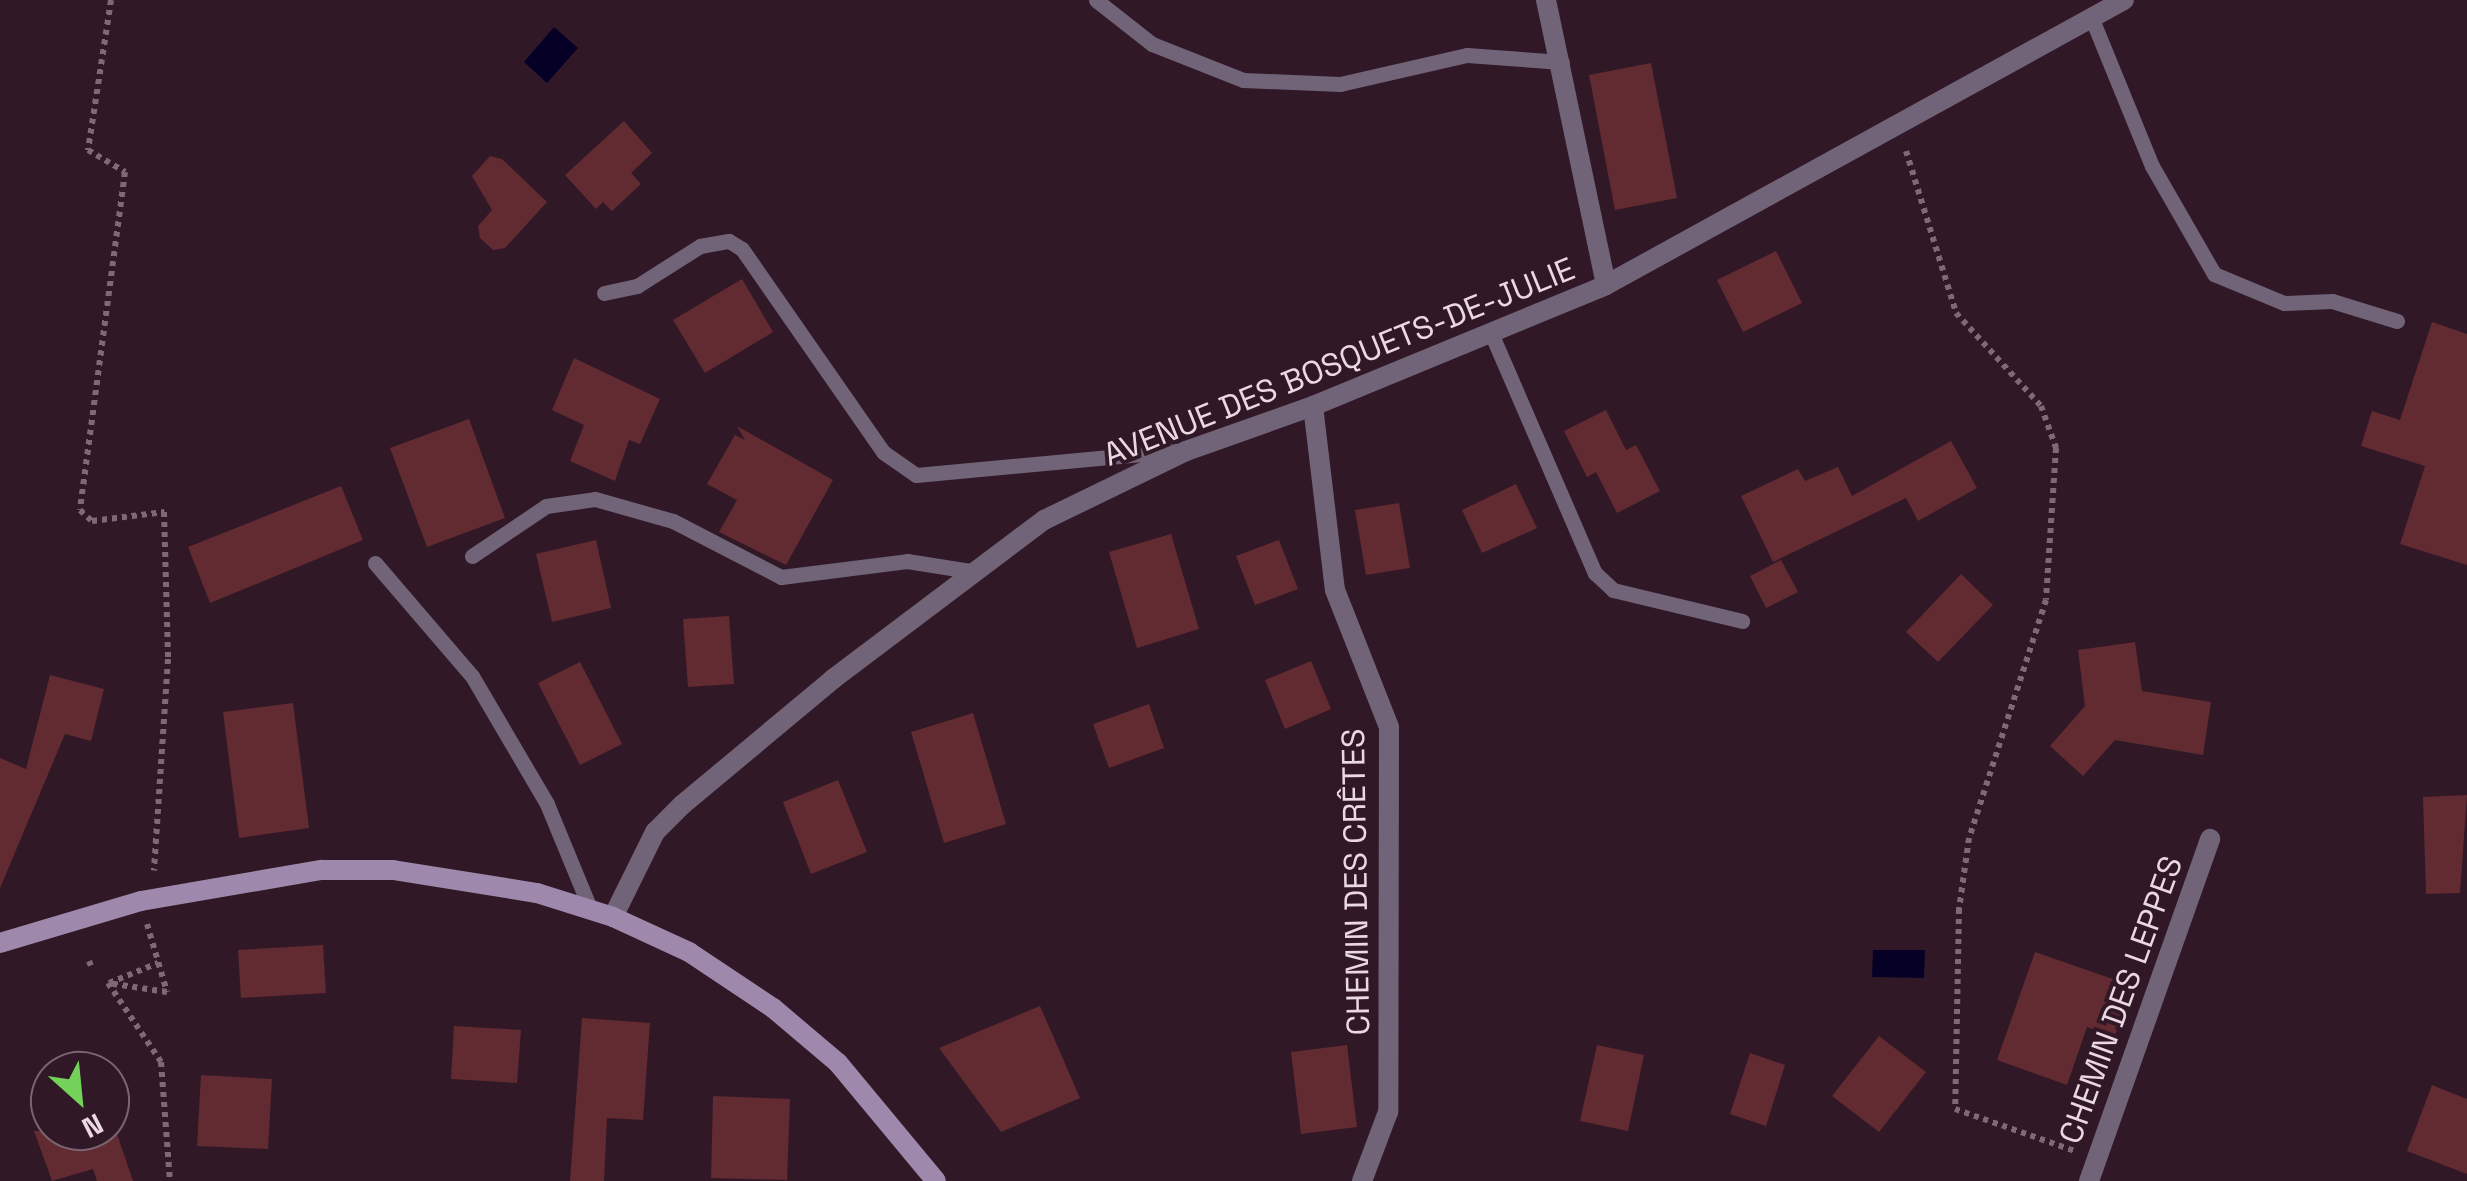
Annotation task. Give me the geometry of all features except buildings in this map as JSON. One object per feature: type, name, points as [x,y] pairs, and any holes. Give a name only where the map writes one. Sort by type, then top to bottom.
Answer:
[{"type":"main road","points":[[0,943],[147,900],[261,877],[393,870],[482,881],[613,917],[689,952],[773,1008],[838,1062],[936,1181]]},
{"type":"street","points":[[1546,0],[1606,284]]},
{"type":"street","name":"AVENUE DES BOSQUETS-DE-JULIE","points":[[613,917],[656,832],[682,805],[970,572],[1044,520],[1186,450],[1313,406],[1606,284],[2124,0]]},
{"type":"street","name":"CHEMIN DES CRÊTES","points":[[1313,406],[1335,590],[1389,727],[1388,1112],[1362,1181]]},
{"type":"street","name":"CHEMIN DES LEPPES","points":[[2089,1181],[2210,840]]},
{"type":"lane","points":[[1096,0],[1152,44],[1243,80],[1340,84],[1467,55],[1562,62]]},
{"type":"lane","points":[[2092,20],[2152,166],[2214,274],[2284,303],[2332,302],[2396,321]]},
{"type":"lane","points":[[604,293],[637,286],[700,246],[729,241],[742,249],[883,452],[916,475],[1186,450]]},
{"type":"lane","points":[[1491,333],[1595,573],[1613,590],[1742,621]]},
{"type":"lane","points":[[472,556],[546,506],[595,499],[673,521],[776,576],[907,561],[970,572]]},
{"type":"lane","points":[[375,563],[472,676],[547,804],[591,910]]},
{"type":"path","points":[[108,984],[166,992],[147,900],[168,658],[164,512],[92,522],[80,510],[125,172],[88,150],[111,0]]},
{"type":"path","points":[[1904,139],[1956,314],[2040,406],[2056,448],[2046,600],[1969,838],[1959,909],[1956,1109],[2095,1158]]},
{"type":"path","points":[[108,984],[158,963]]},
{"type":"path","points":[[108,984],[161,1062],[170,1181]]},
{"type":"shaded area","points":[[554,27],[578,48],[547,83],[524,62]]},
{"type":"shaded area","points":[[1873,950],[1925,950],[1924,978],[1872,977]]}]
